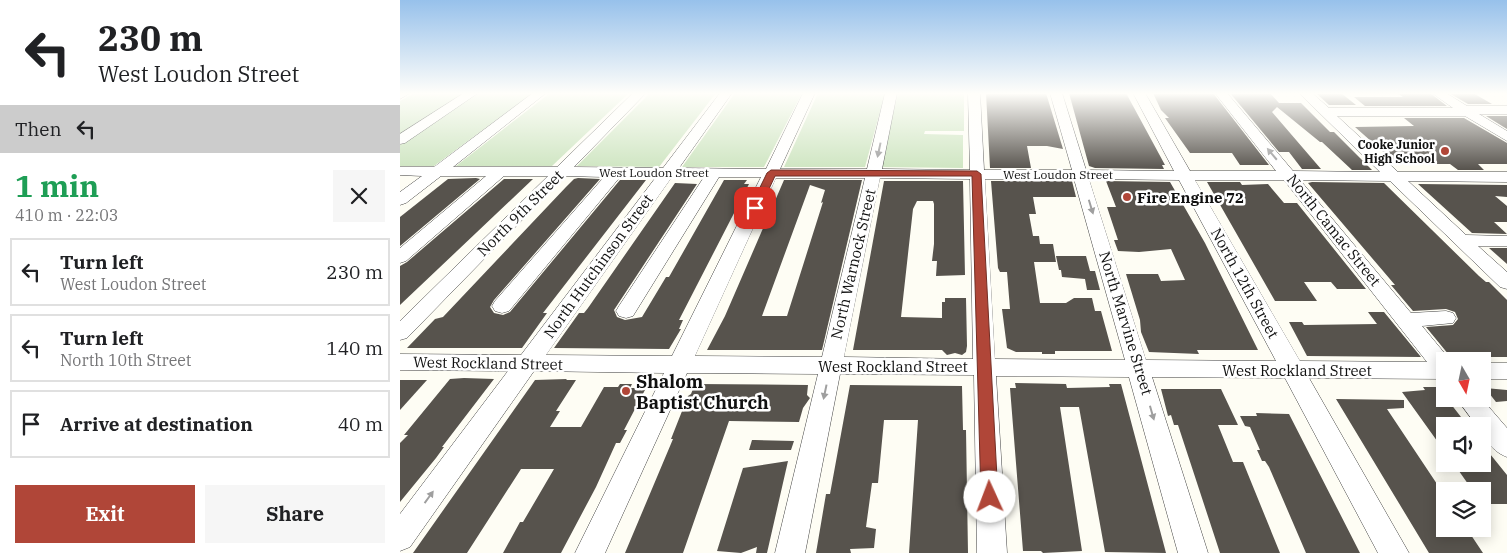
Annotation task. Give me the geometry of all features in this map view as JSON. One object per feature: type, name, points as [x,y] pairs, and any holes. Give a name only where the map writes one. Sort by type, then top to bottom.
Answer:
[{"type":"street","points":[[400,140],[432,119]]},
{"type":"street","points":[[400,200],[506,119]]},
{"type":"street","name":"North 9th Street","points":[[400,333],[614,119]]},
{"type":"street","name":"North Hutchinson Street","points":[[400,537],[707,119]]},
{"type":"street","points":[[590,553],[797,119]]},
{"type":"street","name":"North Warnock Street","points":[[790,553],[886,119]]},
{"type":"street","points":[[975,119],[992,553]]},
{"type":"street","name":"North Marvine Street","points":[[1064,119],[1140,368],[1193,553]]},
{"type":"street","name":"North 12th Street","points":[[1153,119],[1394,553]]},
{"type":"street","name":"North Camac Street","points":[[1243,119],[1290,175],[1436,359]]},
{"type":"street","points":[[1333,119],[1507,283]]},
{"type":"street","points":[[1478,119],[1507,137]]},
{"type":"street","name":"West Loudon Street","points":[[400,171],[1507,177]]},
{"type":"street","points":[[400,257],[501,171]]},
{"type":"street","points":[[502,306],[617,171]]},
{"type":"street","points":[[626,311],[715,172]]},
{"type":"street","points":[[1462,240],[1507,240]]},
{"type":"street","points":[[1405,320],[1446,318]]},
{"type":"street","name":"West Rockland Street","points":[[400,362],[1436,370]]},
{"type":"street","points":[[1491,371],[1507,371]]},
{"type":"street","points":[[1476,408],[1507,446]]},
{"type":"green space","points":[[400,119],[427,119],[400,136]]},
{"type":"green space","points":[[439,119],[498,119],[434,166],[400,166],[400,145]]},
{"type":"green space","points":[[517,119],[602,119],[552,166],[456,166]]},
{"type":"green space","points":[[624,119],[696,119],[659,167],[577,166]]},
{"type":"green space","points":[[717,119],[789,119],[764,167],[682,167]]},
{"type":"green space","points":[[806,119],[878,119],[865,167],[784,167]]},
{"type":"green space","points":[[892,119],[964,119],[964,131],[925,131],[924,134],[963,135],[963,168],[881,167]]},
{"type":"building","points":[[987,119],[1054,119],[1063,149],[1047,146],[1027,146],[1031,168],[990,168]]},
{"type":"building","points":[[1076,119],[1140,119],[1165,165],[1162,165],[1164,169],[1095,168],[1089,166]]},
{"type":"building","points":[[1166,119],[1233,119],[1269,165],[1240,165],[1232,153],[1190,153]]},
{"type":"building","points":[[1251,119],[1278,119],[1321,169],[1302,169],[1289,152],[1279,152]]},
{"type":"building","points":[[1292,119],[1317,119],[1330,132],[1334,132],[1372,170],[1352,170]]},
{"type":"building","name":"Cooke Junior High School","points":[[1405,119],[1465,119],[1507,143],[1507,164],[1478,164],[1484,170],[1458,170],[1450,164],[1397,164],[1355,127],[1414,126]]},
{"type":"building","points":[[1491,119],[1507,119],[1507,129]]},
{"type":"building","points":[[448,179],[480,179],[400,246],[400,217]]},
{"type":"building","points":[[504,179],[533,179],[400,305],[400,266]]},
{"type":"building","points":[[574,179],[600,179],[494,300],[490,307],[494,313],[503,315],[510,312],[620,180],[646,180],[543,313],[547,313],[522,348],[407,348],[435,319],[443,317],[566,187]]},
{"type":"building","points":[[724,180],[747,180],[744,184],[749,184],[679,320],[683,320],[679,329],[681,329],[669,349],[554,348],[579,313],[584,313],[588,308],[675,183],[697,184],[614,310],[617,317],[625,320],[642,317],[666,277],[669,277]]},
{"type":"building","points":[[784,180],[862,180],[822,350],[707,350],[725,316]],"holes":[[[810,185],[825,190],[821,203],[823,202],[787,316],[762,316]]]},
{"type":"building","points":[[884,181],[963,181],[965,275],[936,276],[937,261],[932,261],[934,204],[933,201],[917,201],[913,209],[901,317],[942,318],[942,302],[945,302],[945,298],[966,298],[967,346],[966,352],[962,355],[955,353],[947,355],[942,350],[853,350]]},
{"type":"building","points":[[991,181],[1072,181],[1076,197],[1033,197],[1036,214],[1029,214],[1033,236],[1039,236],[1040,244],[1053,244],[1056,262],[1034,262],[1040,303],[1066,303],[1074,298],[1092,298],[1095,311],[1101,311],[1112,351],[1055,351],[1055,354],[1042,354],[1042,352],[1016,352],[1007,348],[1002,309],[1010,309],[1007,272],[1000,272],[998,268]]},
{"type":"building","points":[[1106,181],[1170,182],[1205,243],[1258,350],[1197,350],[1199,354],[1149,352],[1141,332],[1140,320],[1126,274],[1158,274],[1161,281],[1185,280],[1171,249],[1139,252],[1118,251],[1114,240],[1118,240],[1107,207],[1116,207]]},
{"type":"building","points":[[1207,182],[1240,182],[1242,185],[1268,184],[1284,203],[1297,203],[1366,289],[1337,289],[1331,282],[1304,282],[1317,301],[1275,301]]},
{"type":"building","points":[[1308,183],[1384,183],[1479,276],[1486,282],[1489,282],[1507,300],[1507,357],[1491,357],[1491,352],[1447,352],[1426,327],[1453,325],[1458,319],[1455,312],[1446,309],[1413,311],[1391,285],[1395,285]]},
{"type":"building","points":[[1418,184],[1507,185],[1507,197],[1495,196],[1507,206],[1507,222],[1494,222],[1507,234],[1472,233]]},
{"type":"building","points":[[1489,248],[1507,248],[1507,264]]},
{"type":"building","points":[[1056,256],[1086,256],[1090,271],[1095,271],[1100,290],[1087,290],[1085,279],[1062,277]]},
{"type":"building","points":[[1368,312],[1384,312],[1421,357],[1307,356],[1289,322],[1302,322],[1304,325],[1377,324]]},
{"type":"building","points":[[450,379],[494,379],[442,447],[444,447],[436,458],[400,502],[400,443],[408,435],[404,435]]},
{"type":"building","points":[[400,380],[427,380],[400,410]]},
{"type":"building","points":[[535,380],[576,380],[556,411],[560,411],[550,427],[581,427],[604,387],[632,384],[630,388],[646,388],[624,430],[627,430],[620,443],[616,443],[596,487],[561,553],[503,553],[520,522],[523,522],[554,469],[521,469],[467,553],[413,553]]},
{"type":"building","points":[[1015,383],[1066,384],[1067,388],[1110,387],[1109,384],[1121,384],[1166,553],[1105,552],[1079,407],[1060,407],[1082,551],[1043,553],[1041,551],[1023,551],[1010,388],[1016,388]]},
{"type":"building","points":[[695,384],[808,385],[807,395],[810,398],[803,408],[799,422],[729,421],[683,553],[625,553],[673,439],[671,439],[688,396],[691,394]]},
{"type":"building","points":[[850,385],[962,386],[963,430],[966,430],[968,553],[909,553],[918,420],[884,420],[878,483],[872,483],[866,527],[876,529],[874,548],[850,549],[851,553],[816,553],[826,494],[830,494]]},
{"type":"building","points":[[1423,387],[1436,387],[1436,408],[1454,408],[1461,417],[1436,417],[1436,439],[1402,392],[1425,390]]},
{"type":"building","points":[[1161,389],[1221,389],[1238,425],[1218,425],[1233,462],[1243,462],[1280,553],[1220,553],[1178,425],[1174,425],[1171,415],[1168,416]]},
{"type":"building","points":[[1491,389],[1507,390],[1507,401],[1496,402],[1491,396]]},
{"type":"building","points":[[1336,399],[1404,400],[1404,408],[1387,409],[1436,482],[1436,537],[1472,537],[1483,553],[1429,553]]},
{"type":"building","points":[[1256,413],[1289,414],[1360,553],[1306,553],[1269,467],[1265,461],[1262,461],[1257,450],[1260,450],[1250,427],[1245,426],[1240,416],[1257,416]]},
{"type":"building","points":[[752,440],[794,441],[791,450],[749,450]]},
{"type":"building","points":[[1491,455],[1507,475],[1507,504],[1491,504],[1491,482],[1467,482],[1460,472],[1491,472]]},
{"type":"building","points":[[788,461],[767,553],[756,553],[757,547],[741,553],[717,551],[743,468]]},
{"type":"place","name":"Cooke Junior High School","points":[[1445,151]]},
{"type":"place","name":"Fire Engine 72","points":[[1127,197]]},
{"type":"place","name":"Shalom Baptist Church","points":[[626,391]]},
{"type":"route","points":[[755,208],[771,173],[977,174],[990,497]]}]
